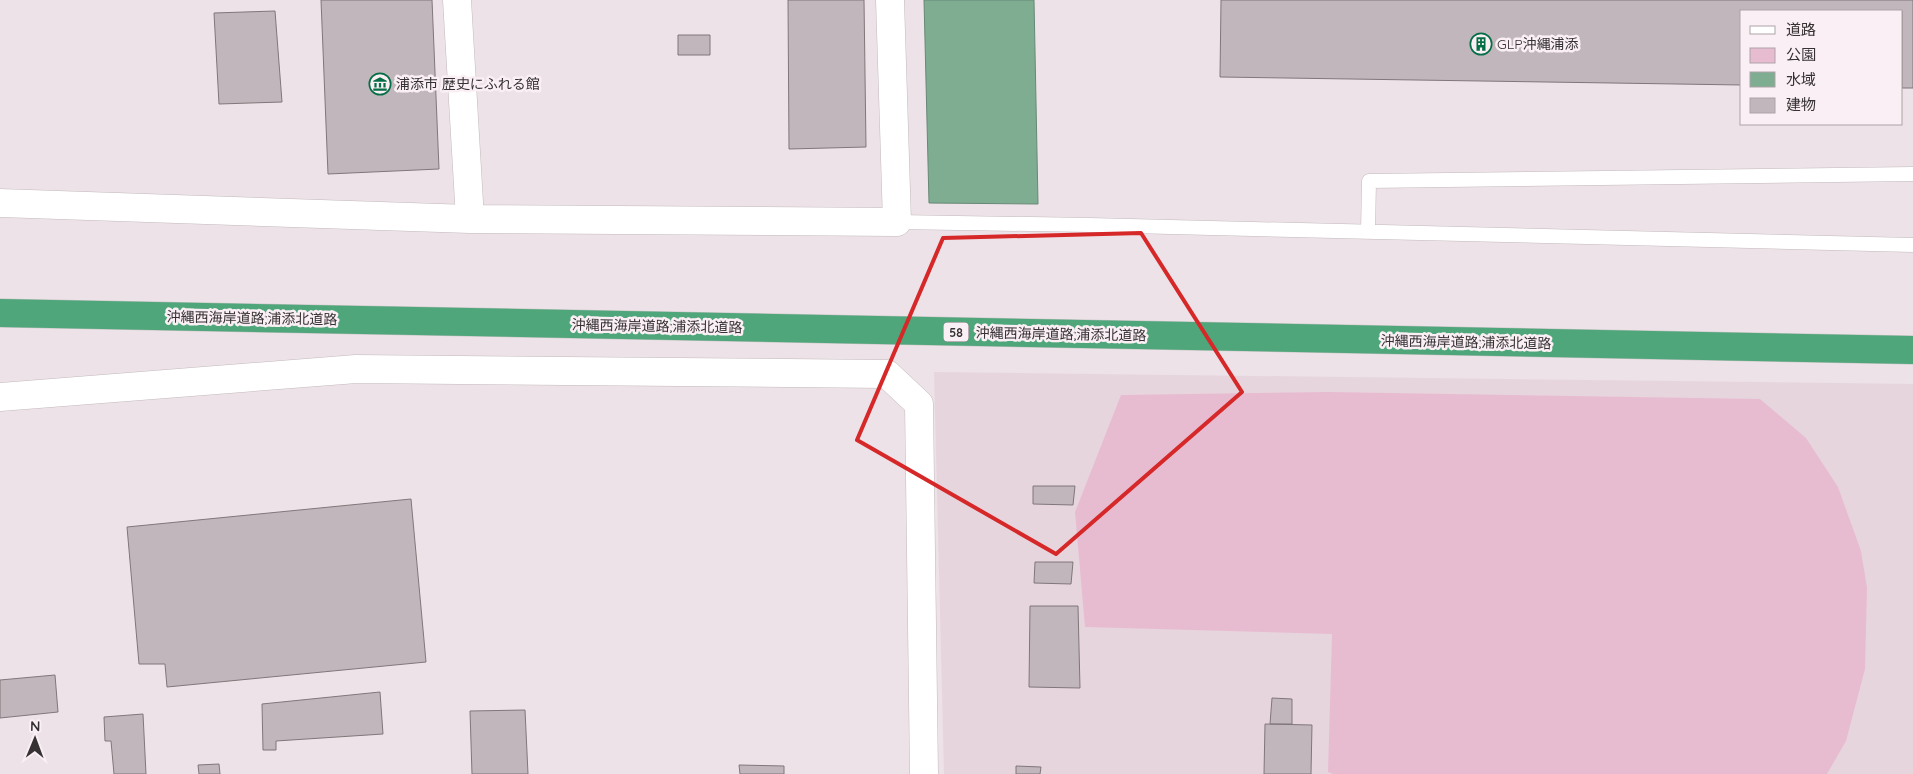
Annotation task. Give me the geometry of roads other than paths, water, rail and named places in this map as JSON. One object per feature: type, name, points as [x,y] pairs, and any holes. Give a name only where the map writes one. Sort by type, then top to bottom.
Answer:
[{"type":"highway","name":"沖縄西海岸道路;浦添北道路","points":[[0,313],[1913,350]]},
{"type":"street","points":[[457,0],[470,219]]},
{"type":"street","points":[[0,203],[470,219],[897,222],[890,0]]},
{"type":"street","points":[[0,397],[356,369],[887,374],[919,404],[924,774]]},
{"type":"lane","points":[[1368,232],[1370,181],[1913,174]]},
{"type":"lane","points":[[897,222],[1913,245]]},
{"type":"water","points":[[924,0],[1034,0],[1038,204],[929,203]]},
{"type":"place","name":"GLP沖縄浦添","points":[[1481,44]]},
{"type":"place","name":"浦添市 歴史にふれる館","points":[[380,84]]}]
